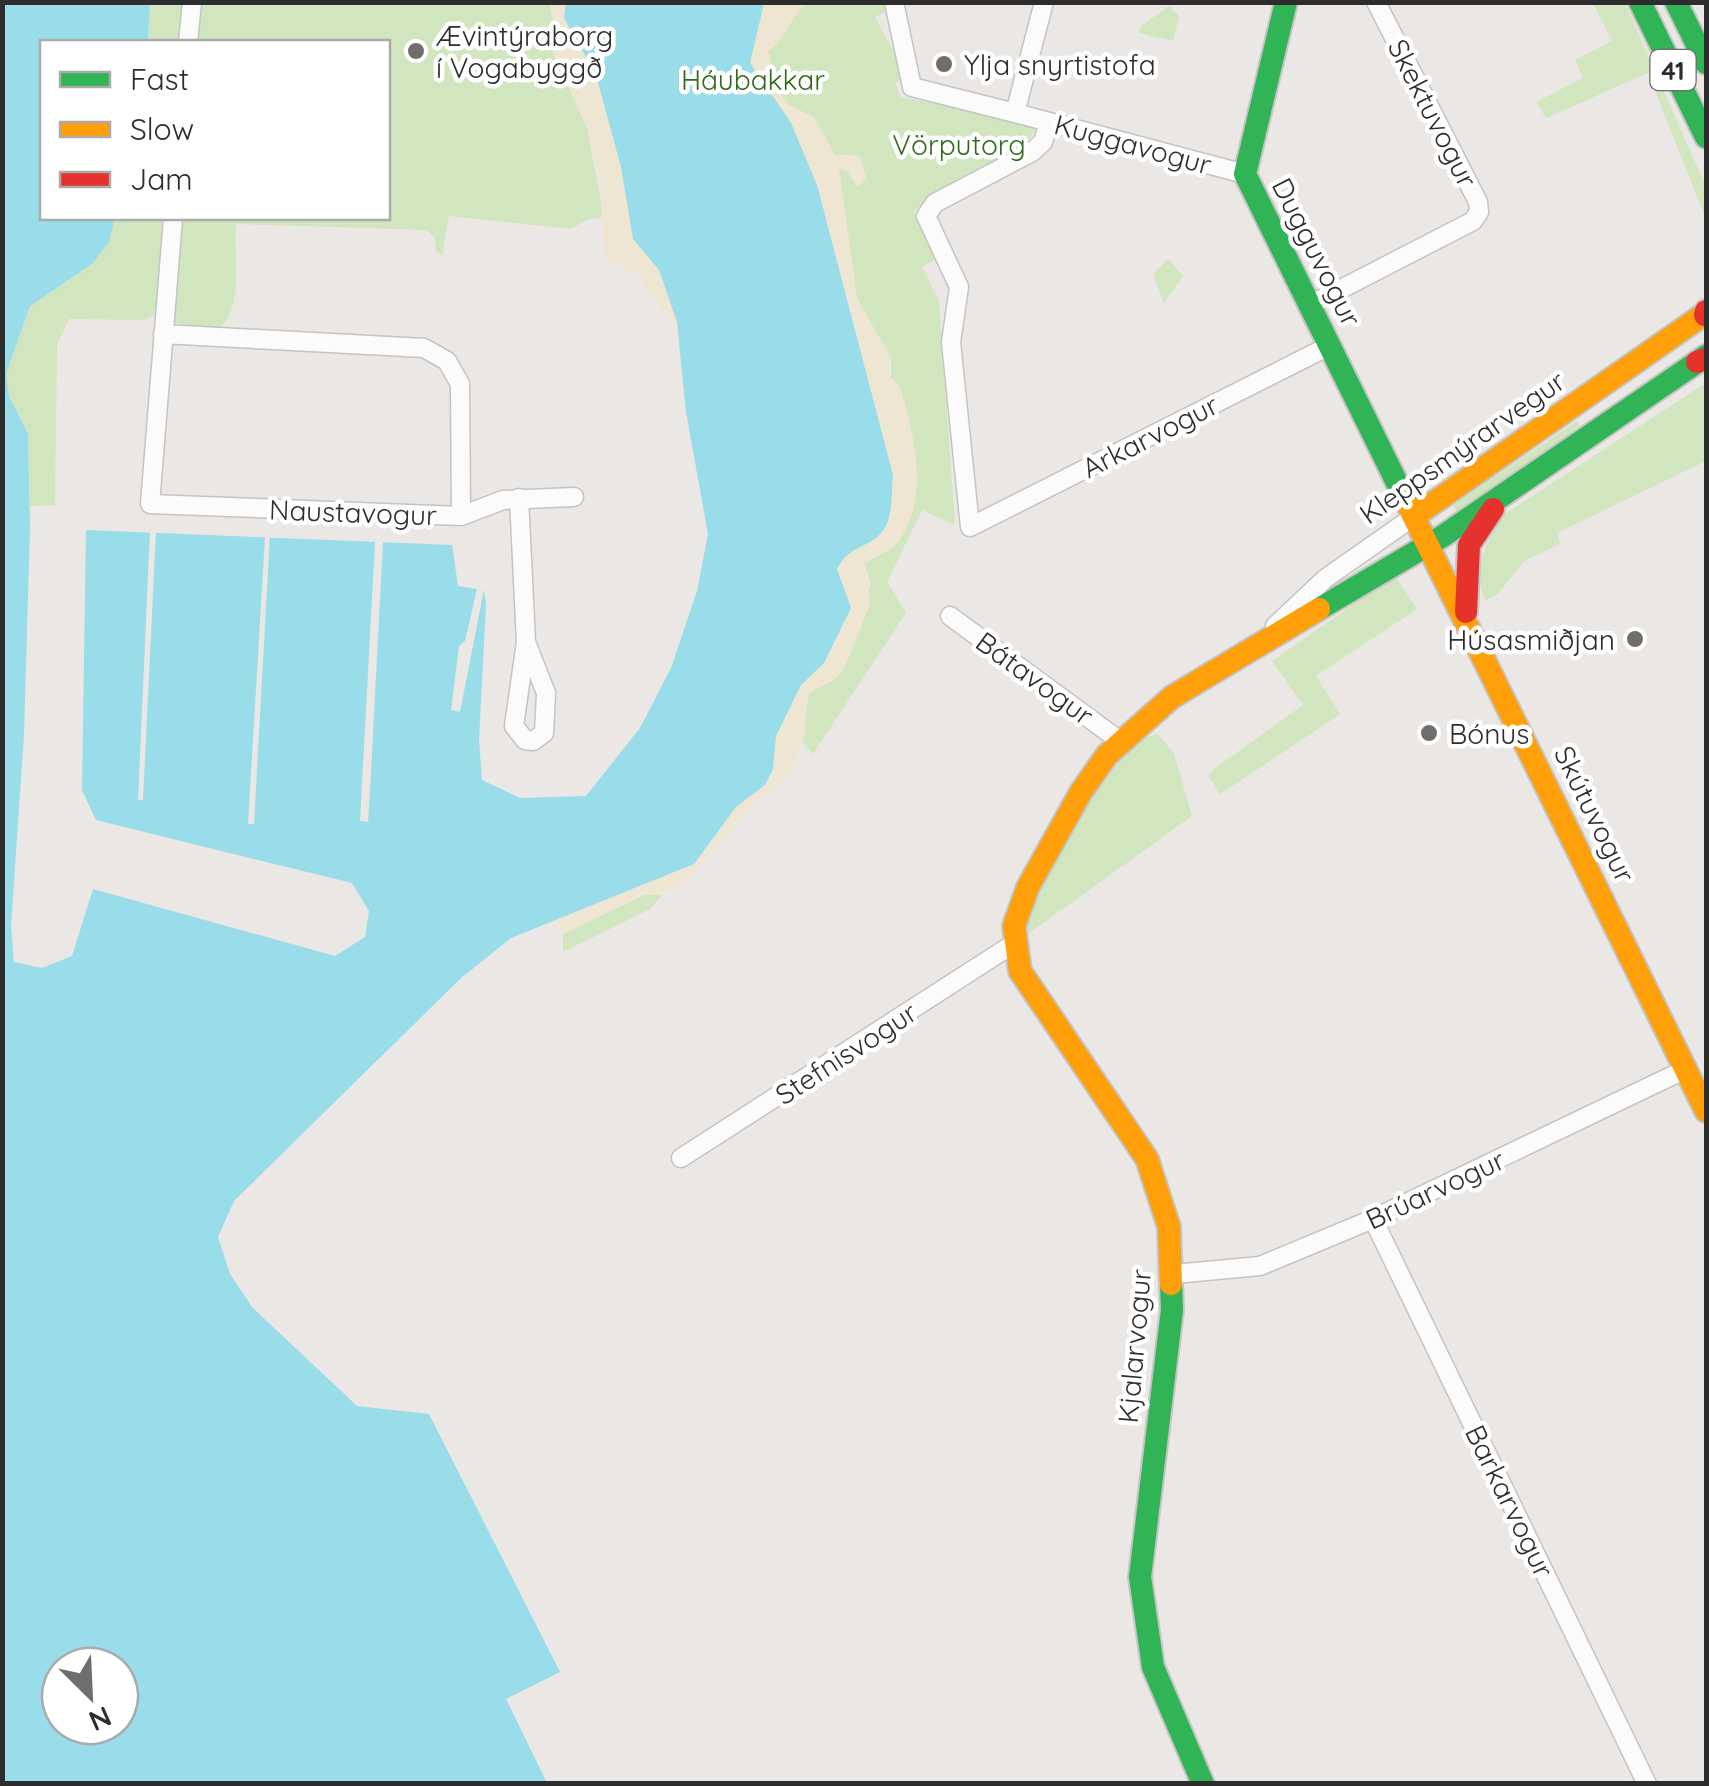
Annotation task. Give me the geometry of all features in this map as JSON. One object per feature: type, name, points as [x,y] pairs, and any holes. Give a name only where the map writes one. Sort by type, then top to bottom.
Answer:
[{"type":"main road","name":"Dugguvogur","points":[[1286,2],[1245,174],[1430,544]]},
{"type":"main road","name":"41","points":[[1640,2],[1706,137]]},
{"type":"main road","name":"41","points":[[1676,2],[1706,63]]},
{"type":"main road","name":"Kleppsmýrarvegur","points":[[1416,515],[1706,313]]},
{"type":"main road","name":"Kleppsmýrarvegur","points":[[1010,946],[1016,910],[1090,777],[1120,741],[1260,639],[1430,544],[1703,359]]},
{"type":"main road","points":[[1466,617],[1469,545],[1485,517],[1520,484]]},
{"type":"main road","name":"Skútuvogur","points":[[1430,544],[1706,1111]]},
{"type":"main road","name":"Kjalarvogur","points":[[1010,946],[1020,971],[1147,1160],[1169,1227],[1174,1274],[1140,1577],[1154,1667],[1203,1784]]},
{"type":"street","points":[[188,40],[192,2]]},
{"type":"street","name":"Kuggavogur","points":[[894,2],[912,86],[1245,174]]},
{"type":"street","points":[[1015,112],[1044,2]]},
{"type":"street","name":"Skektuvogur","points":[[1310,304],[1473,221],[1479,212],[1478,202],[1376,2]]},
{"type":"street","name":"Arkarvogur","points":[[1049,122],[1043,142],[1032,152],[936,203],[926,216],[959,287],[951,342],[970,527],[1330,345]]},
{"type":"street","name":"Naustavogur","points":[[163,334],[424,348],[447,361],[460,384],[460,516],[150,504],[163,334],[173,220]]},
{"type":"street","points":[[460,516],[519,498],[574,497]]},
{"type":"street","points":[[519,498],[526,642],[514,726],[524,740],[533,741],[544,733],[548,704],[526,642]]},
{"type":"street","name":"Kleppsmýrarvegur","points":[[1260,639],[1326,578],[1416,515]]},
{"type":"street","name":"Bátavogur","points":[[950,616],[1120,741]]},
{"type":"street","name":"Stefnisvogur","points":[[681,1158],[1010,946]]},
{"type":"street","name":"Brúarvogur","points":[[1174,1274],[1260,1266],[1373,1219],[1686,1069]]},
{"type":"street","name":"Barkarvogur","points":[[1373,1219],[1648,1784]]},
{"type":"green space","points":[[150,3],[182,3],[179,40],[148,40]]},
{"type":"green space","points":[[197,3],[549,3],[555,28],[553,53],[587,128],[604,217],[586,220],[571,229],[449,216],[442,255],[436,251],[435,238],[427,230],[236,224],[235,295],[226,320],[218,329],[175,323],[170,312],[178,220],[390,220],[390,40],[192,40]]},
{"type":"green space","points":[[676,3],[883,3],[888,10],[875,17],[907,76],[895,83],[901,97],[1038,125],[1022,150],[913,211],[937,259],[922,267],[939,302],[955,525],[922,510],[887,582],[906,613],[813,754],[802,742],[809,693],[835,679],[871,584],[864,564],[895,546],[906,457],[905,410],[900,391],[891,378],[891,359],[857,298],[838,167],[867,178],[859,156],[835,155],[683,191]]},
{"type":"green space","points":[[1593,3],[1625,3],[1706,187],[1706,219],[1648,73],[1546,118],[1536,102],[1583,78],[1575,60],[1612,41]]},
{"type":"green space","points":[[1169,6],[1179,16],[1173,41],[1139,33],[1141,26]]},
{"type":"green space","points":[[114,220],[167,220],[160,311],[145,320],[69,319],[57,344],[55,505],[30,506],[28,434],[9,396],[6,374],[30,306],[92,264],[109,242]]},
{"type":"green space","points":[[1168,259],[1183,276],[1164,303],[1153,274]]},
{"type":"green space","points":[[1706,383],[1706,461],[1557,533],[1560,544],[1524,561],[1498,594],[1485,601],[1480,578],[1483,555],[1505,514]]},
{"type":"green space","points":[[1577,421],[1579,425],[1546,457],[1459,517],[1453,505]]},
{"type":"green space","points":[[1395,576],[1417,609],[1316,676],[1340,714],[1220,794],[1208,776],[1214,769],[1303,705],[1272,661]]},
{"type":"green space","points":[[1158,734],[1174,754],[1192,816],[1021,939],[1023,918],[1103,783],[1141,741]]},
{"type":"green space","points":[[644,895],[662,895],[650,909],[563,952],[563,934]]},
{"type":"sand","points":[[549,3],[566,3],[564,18],[596,75],[621,167],[633,239],[659,270],[677,322],[664,313],[636,273],[604,259],[599,172],[587,128],[553,53],[555,28]]},
{"type":"sand","points":[[764,3],[809,3],[768,51],[778,90],[789,105],[814,117],[835,155],[859,156],[867,178],[858,187],[846,170],[839,168],[857,298],[878,340],[887,346],[890,378],[900,386],[910,425],[917,466],[914,506],[898,542],[865,564],[870,604],[845,667],[835,679],[809,693],[804,707],[805,734],[790,772],[748,810],[687,881],[662,895],[644,895],[563,934],[556,920],[694,864],[736,807],[765,785],[773,769],[776,736],[801,685],[824,663],[846,585],[837,569],[845,554],[882,533],[893,475],[817,185],[791,123],[750,63]]},
{"type":"water","points":[[3,3],[150,3],[148,40],[40,40],[40,220],[114,220],[109,242],[92,264],[30,306],[6,374],[9,396],[28,434],[30,527],[24,735],[11,926],[14,962],[42,968],[72,956],[93,889],[335,956],[365,937],[369,911],[352,883],[96,820],[82,790],[86,530],[452,545],[458,586],[484,590],[486,604],[479,740],[482,780],[520,798],[586,796],[640,728],[671,668],[697,591],[708,534],[686,412],[677,322],[659,270],[633,239],[621,167],[596,75],[564,18],[566,3],[764,3],[750,63],[791,123],[817,185],[893,475],[885,527],[847,555],[837,569],[851,608],[824,663],[801,685],[776,736],[773,769],[765,785],[736,807],[694,864],[511,938],[460,979],[234,1201],[218,1237],[230,1274],[252,1307],[357,1406],[429,1414],[560,1672],[506,1699],[547,1783],[3,1784]]},
{"type":"pier","points":[[150,530],[156,531],[143,800],[138,800]]},
{"type":"pier","points":[[265,536],[270,536],[254,824],[248,824]]},
{"type":"pier","points":[[375,542],[383,542],[368,822],[360,821]]},
{"type":"pier","points":[[477,589],[484,590],[460,712],[451,710],[459,646],[465,641]]},
{"type":"traffic: fast","points":[[1286,2],[1245,174],[1405,499]]},
{"type":"traffic: fast","points":[[1640,2],[1706,137]]},
{"type":"traffic: fast","points":[[1676,2],[1706,63]]},
{"type":"traffic: fast","points":[[1319,609],[1443,536],[1706,356]]},
{"type":"traffic: fast","points":[[1171,1284],[1172,1310],[1140,1577],[1153,1667],[1203,1784]]},
{"type":"traffic: slow","points":[[1416,515],[1706,313]]},
{"type":"traffic: slow","points":[[1405,499],[1706,1111]]},
{"type":"traffic: slow","points":[[1171,1284],[1169,1227],[1147,1159],[1020,971],[1014,926],[1028,887],[1081,792],[1107,755],[1172,697],[1319,609]]},
{"type":"traffic: jam","points":[[1705,315],[1706,311]]},
{"type":"traffic: jam","points":[[1697,362],[1706,359]]},
{"type":"traffic: jam","points":[[1466,612],[1469,545],[1493,509]]},
{"type":"place","name":"Ævintýraborg í Vogabyggð","points":[[416,51]]},
{"type":"place","name":"Ylja snyrtistofa","points":[[944,64]]},
{"type":"place","name":"Húsasmiðjan","points":[[1635,639]]},
{"type":"place","name":"Bónus","points":[[1429,733]]},
{"type":"park label","name":"Háubakkar","points":[[753,79]]},
{"type":"park label","name":"Vörputorg","points":[[959,144]]}]
